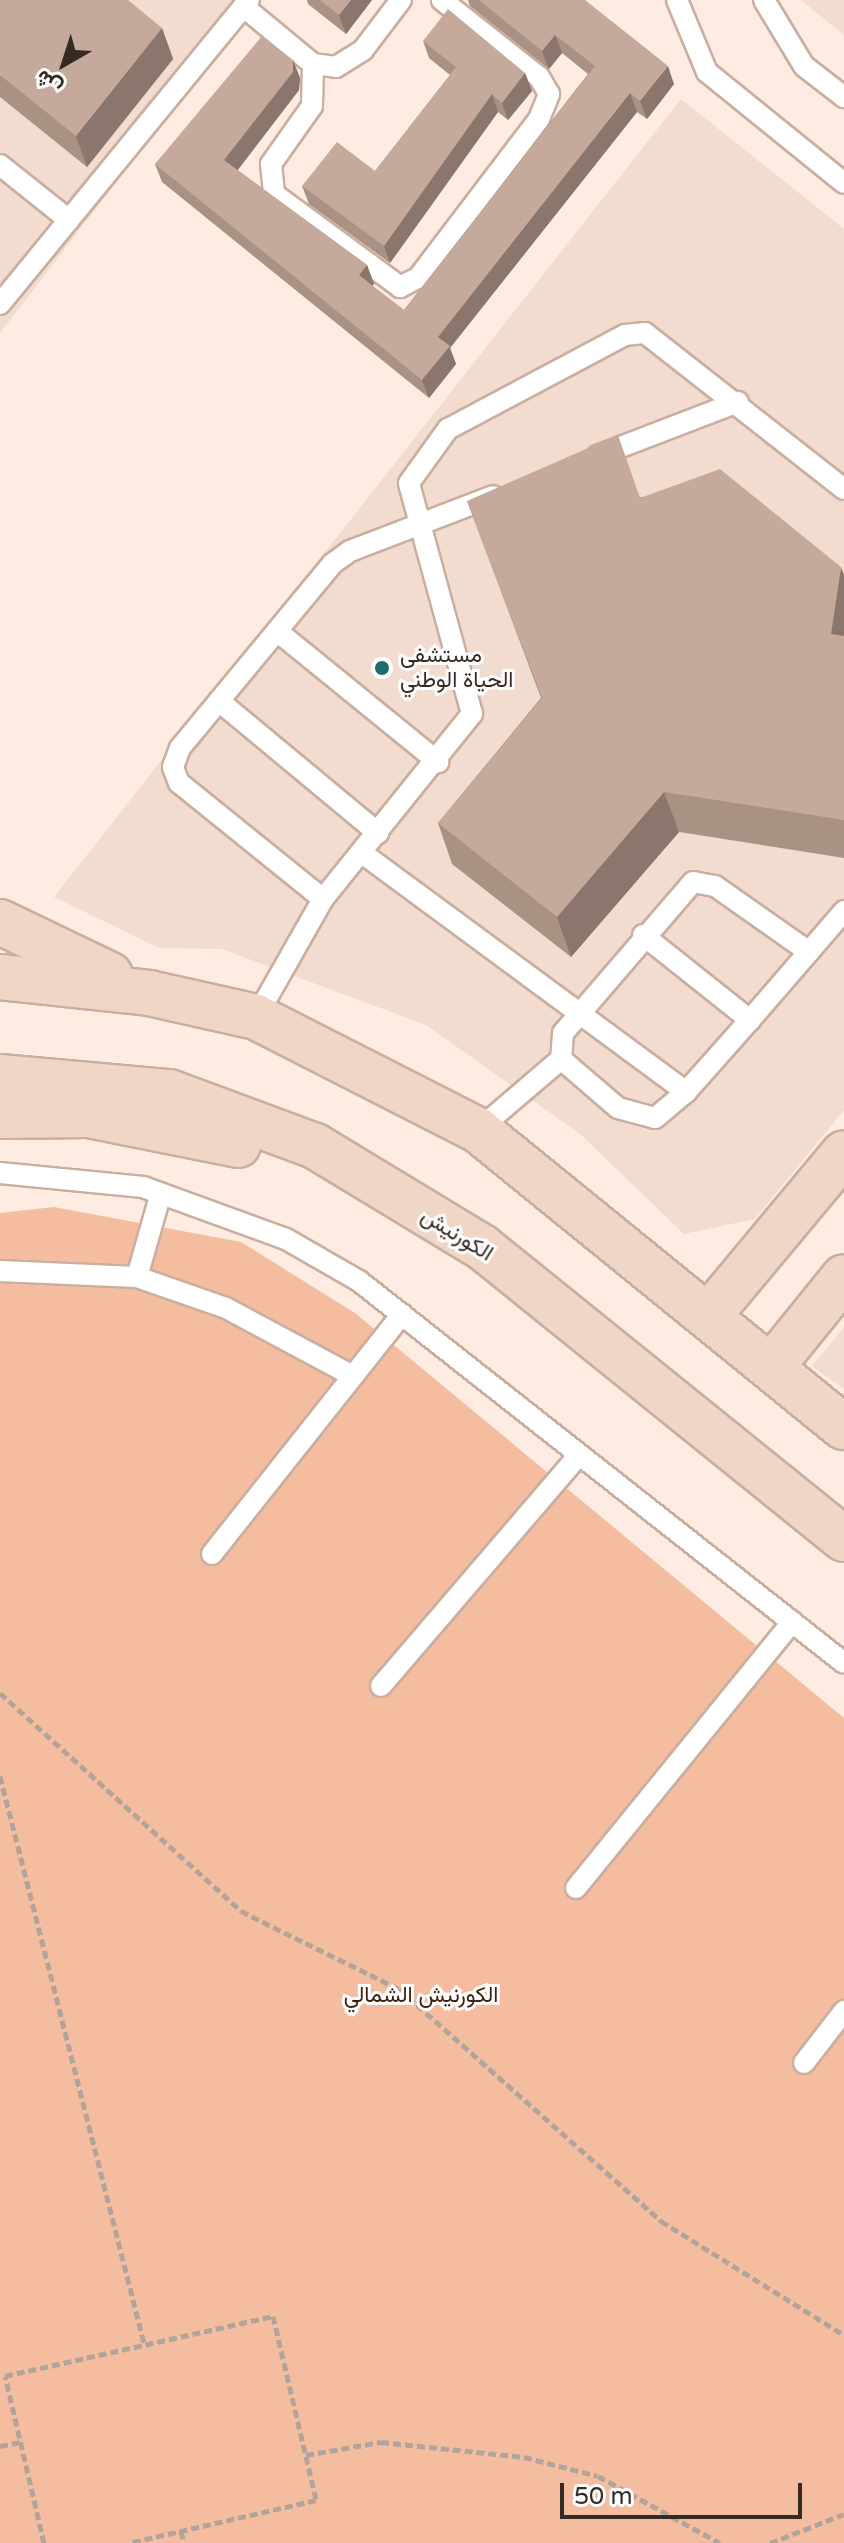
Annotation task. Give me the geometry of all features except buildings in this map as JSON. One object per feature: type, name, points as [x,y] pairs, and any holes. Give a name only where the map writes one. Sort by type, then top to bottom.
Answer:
[{"type":"main road","points":[[0,922],[149,993]]},
{"type":"main road","points":[[0,977],[149,993],[256,1017],[478,1130],[710,1314],[844,1427]]},
{"type":"main road","name":"الكورنيش","points":[[0,1077],[169,1092],[315,1146],[482,1247],[844,1539]]},
{"type":"main road","points":[[0,1116],[88,1115],[176,1128],[288,1159],[412,1207]]},
{"type":"main road","points":[[710,1314],[844,1153]]},
{"type":"main road","points":[[772,1366],[844,1277]]},
{"type":"lane","points":[[0,304],[246,3],[313,64],[350,62],[401,0]]},
{"type":"lane","points":[[313,64],[312,106],[271,164],[274,194],[400,287],[418,278],[539,119],[549,94],[539,77],[442,0]]},
{"type":"lane","points":[[677,0],[707,72],[844,183]]},
{"type":"lane","points":[[764,0],[804,66],[844,97]]},
{"type":"lane","points":[[0,165],[69,220]]},
{"type":"lane","points":[[256,1017],[323,899],[438,762],[472,714],[409,483],[428,448],[448,429],[625,335],[645,333],[668,345],[844,489]]},
{"type":"lane","points":[[579,463],[738,402]]},
{"type":"lane","points":[[323,899],[179,783],[173,767],[180,748],[277,631],[350,551],[521,485]]},
{"type":"lane","points":[[277,631],[438,762]]},
{"type":"lane","points":[[219,701],[378,833]]},
{"type":"lane","points":[[362,853],[686,1092]]},
{"type":"lane","points":[[809,952],[715,886],[693,882],[643,935],[578,1015],[557,1046],[561,1059],[636,1117],[655,1118],[686,1092],[750,1020],[809,952],[844,911]]},
{"type":"lane","points":[[643,935],[750,1020]]},
{"type":"lane","points":[[478,1130],[561,1059]]},
{"type":"lane","points":[[0,1173],[161,1193],[286,1239],[402,1314],[843,1662]]},
{"type":"lane","points":[[137,1277],[161,1193]]},
{"type":"lane","points":[[0,1271],[137,1277],[226,1308],[353,1376]]},
{"type":"lane","points":[[212,1554],[402,1314]]},
{"type":"lane","points":[[381,1686],[579,1455]]},
{"type":"lane","points":[[576,1888],[792,1622]]},
{"type":"lane","points":[[804,2063],[844,2011]]},
{"type":"path","points":[[0,1693],[241,1911],[399,1989],[661,2221],[844,2335]]},
{"type":"path","points":[[0,1776],[144,2343]]},
{"type":"path","points":[[44,2543],[5,2376],[273,2316],[316,2500],[129,2543]]},
{"type":"path","points":[[0,2446],[21,2442]]},
{"type":"path","points":[[306,2455],[381,2442],[524,2457],[598,2476],[720,2543]]},
{"type":"path","points":[[770,2543],[844,2514]]},
{"type":"path","points":[[181,2531],[184,2543]]},
{"type":"shaded area","points":[[0,0],[257,0],[0,333]]},
{"type":"shaded area","points":[[801,0],[844,0],[844,35]]},
{"type":"shaded area","name":"مستشفى الحياة الوطني","points":[[681,99],[844,229],[844,598],[482,542],[556,738],[679,832],[844,858],[844,1110],[755,1219],[684,1234],[580,1134],[426,1025],[222,949],[159,948],[54,897]]},
{"type":"shaded area","points":[[844,1327],[844,1389],[812,1366]]},
{"type":"green space","name":"الكورنيش الشمالي","points":[[54,1207],[241,1242],[355,1313],[844,1718],[844,2543],[0,2543],[0,1213]]},
{"type":"place","name":"مستشفى الحياة الوطني","points":[[382,668]]}]
